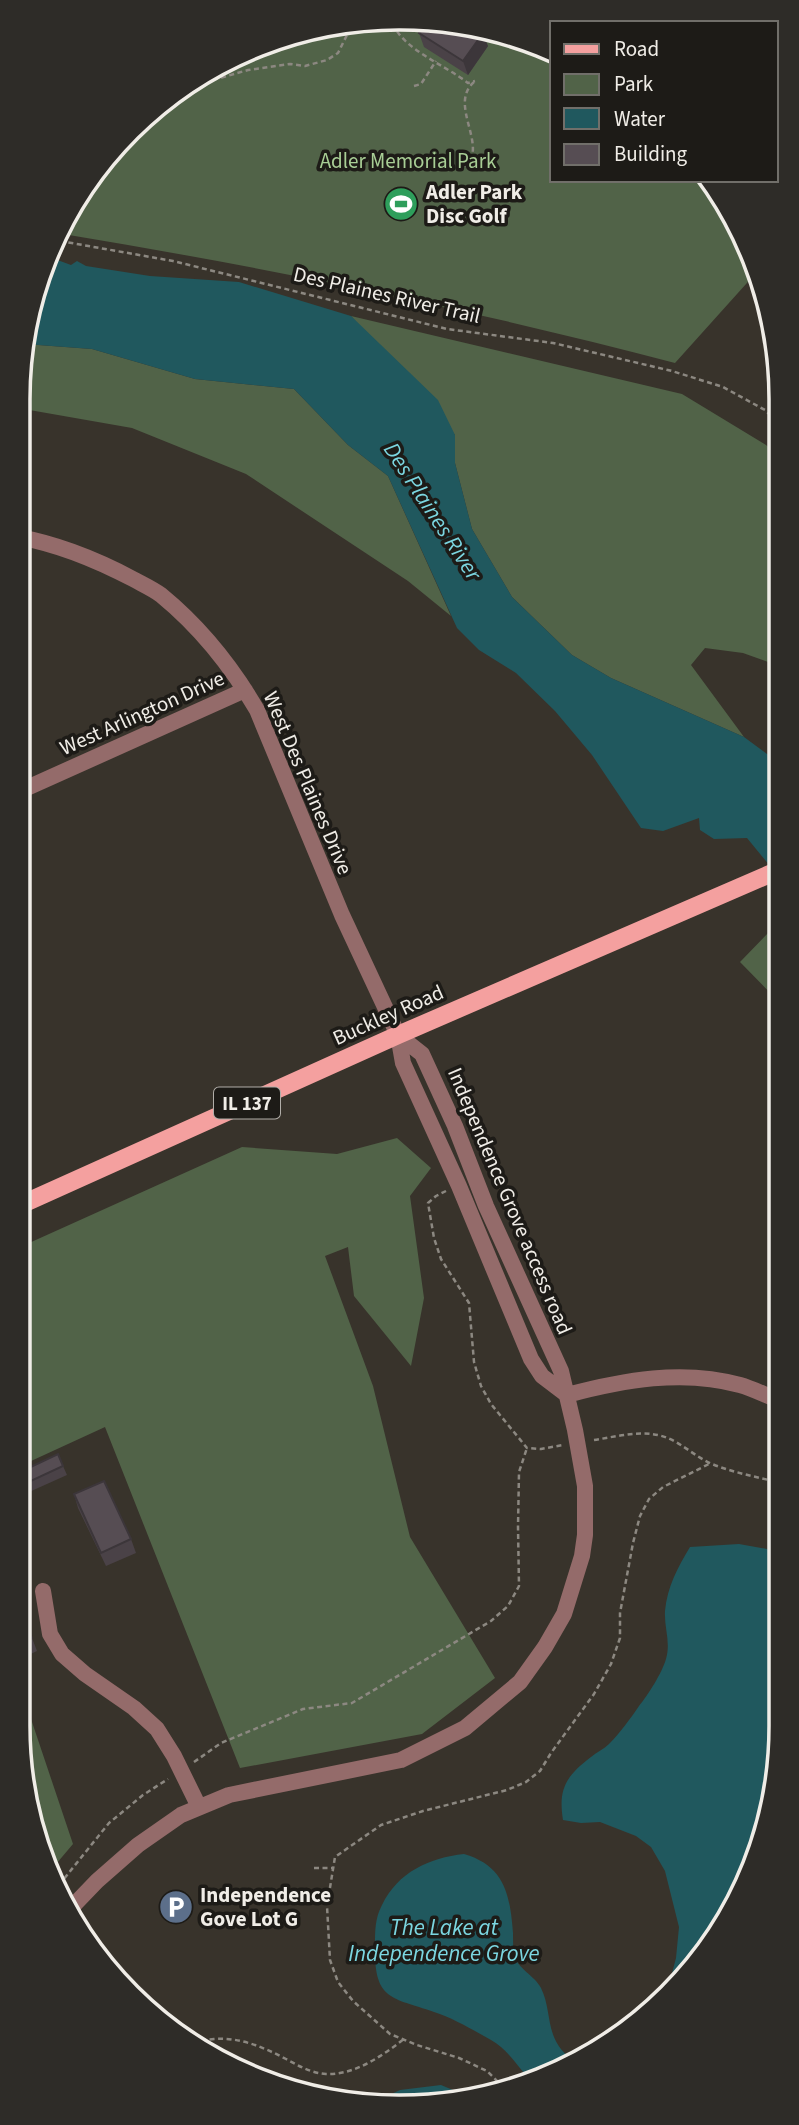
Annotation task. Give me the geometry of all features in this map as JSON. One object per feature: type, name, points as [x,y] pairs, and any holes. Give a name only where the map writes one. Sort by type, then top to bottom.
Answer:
[{"type":"main road","name":"Buckley Road","points":[[30,1201],[398,1035],[769,875]]},
{"type":"street","name":"West Des Plaines Drive","points":[[30,540],[85,556],[108,566],[159,594],[205,635],[257,710],[342,915],[398,1035]]},
{"type":"street","name":"West Arlington Drive","points":[[30,787],[245,690]]},
{"type":"street","name":"Independence Grove access road","points":[[398,1035],[403,1063],[459,1186],[531,1359],[542,1376],[567,1395]]},
{"type":"street","name":"Independence Grove access road","points":[[76,1903],[138,1845],[181,1815],[229,1795],[401,1760],[465,1728],[520,1682],[564,1614],[582,1556],[585,1486],[561,1371],[486,1206],[422,1054],[398,1035]]},
{"type":"street","points":[[432,1128],[451,1119]]},
{"type":"street","points":[[567,1395],[601,1385],[661,1377],[696,1377],[740,1385],[769,1396]]},
{"type":"street","points":[[43,1591],[50,1634],[62,1654],[85,1674],[134,1708],[157,1729],[199,1807]]},
{"type":"path","points":[[396,30],[399,36],[468,83],[475,81],[464,97],[473,151],[472,161],[466,167]]},
{"type":"path","points":[[214,80],[248,70],[290,64],[304,66],[327,60],[338,53],[348,34]]},
{"type":"path","points":[[414,86],[421,84],[436,61]]},
{"type":"path","name":"Des Plaines River Trail","points":[[65,242],[173,261],[447,329],[554,343],[672,371],[723,387],[769,414]]},
{"type":"path","points":[[459,1186],[436,1196],[428,1203],[434,1238],[441,1259],[469,1303],[474,1362],[481,1386],[499,1415],[527,1448],[541,1449],[631,1432],[655,1434],[672,1440],[710,1464],[769,1480]]},
{"type":"path","points":[[64,1879],[109,1823],[144,1795],[221,1743],[303,1709],[352,1703],[491,1621],[508,1606],[519,1586],[519,1472],[527,1448]]},
{"type":"path","points":[[498,2082],[487,2071],[459,2058],[390,2034],[353,2001],[338,1982],[330,1960],[327,1906],[335,1857],[382,1825],[423,1811],[507,1790],[526,1782],[540,1771],[594,1694],[611,1664],[620,1638],[620,1613],[633,1543],[640,1516],[649,1499],[663,1487],[710,1464]]},
{"type":"path","points":[[314,1868],[334,1868]]},
{"type":"path","points":[[206,2040],[224,2038],[247,2042],[268,2049],[311,2071],[338,2074],[382,2057],[404,2039]]},
{"type":"green space","name":"Adler Park Disc Golf","points":[[400,30],[472,37],[518,49],[550,62],[550,182],[699,182],[731,236],[750,280],[675,363],[524,325],[217,261],[69,235],[106,174],[138,138],[174,106],[215,79],[258,58],[304,42],[351,33]]},
{"type":"green space","points":[[351,316],[682,394],[769,448],[769,662],[743,653],[705,648],[691,665],[744,737],[611,678],[572,655],[512,597],[472,529],[455,463],[455,435]]},
{"type":"green space","points":[[34,345],[92,349],[195,379],[294,389],[348,445],[388,476],[451,616],[408,581],[246,474],[132,428],[30,410]]},
{"type":"green space","points":[[769,932],[769,992],[740,962]]},
{"type":"green space","points":[[397,1138],[431,1168],[410,1196],[424,1298],[411,1366],[354,1296],[348,1247],[325,1256],[373,1386],[410,1537],[495,1678],[422,1734],[240,1768],[105,1427],[30,1461],[30,1243],[242,1147],[337,1154]]},
{"type":"green space","points":[[30,1718],[31,1719],[73,1844],[57,1863],[37,1798]]},
{"type":"water","name":"Des Plaines River","points":[[57,260],[71,265],[77,261],[86,266],[150,276],[239,282],[351,316],[438,400],[455,435],[455,463],[472,529],[512,597],[572,655],[611,678],[744,737],[769,756],[769,865],[747,838],[714,839],[700,830],[699,818],[663,831],[641,828],[592,755],[555,711],[516,673],[479,650],[457,628],[388,476],[348,445],[294,389],[195,379],[92,349],[34,345],[42,304]]},
{"type":"water","points":[[739,1544],[769,1551],[768,1750],[757,1821],[741,1867],[707,1931],[672,1975],[679,1927],[665,1871],[651,1847],[636,1836],[600,1822],[563,1820],[562,1800],[566,1784],[575,1770],[607,1746],[621,1731],[658,1677],[667,1653],[665,1611],[668,1594],[690,1547]]},
{"type":"water","name":"The Lake at Independence Grove","points":[[464,1854],[478,1859],[497,1874],[503,1884],[510,1906],[516,1960],[541,1988],[553,2035],[567,2055],[524,2074],[496,2043],[448,2018],[396,1999],[382,1987],[375,1964],[376,1925],[380,1910],[389,1893],[406,1875],[427,1863]]},
{"type":"water","points":[[441,2085],[455,2091],[390,2095],[400,2090]]},
{"type":"building","points":[[421,31],[448,33],[479,39],[463,61],[419,33]]},
{"type":"building","points":[[58,1454],[63,1466],[30,1481],[30,1467]]},
{"type":"building","points":[[104,1481],[131,1539],[101,1553],[74,1494]]},
{"type":"place","name":"Adler Park Disc Golf","points":[[401,204]]},
{"type":"place","name":"Independence Gove Lot G","points":[[176,1907]]},
{"type":"park label","name":"Adler Memorial Park","points":[[408,161]]}]
